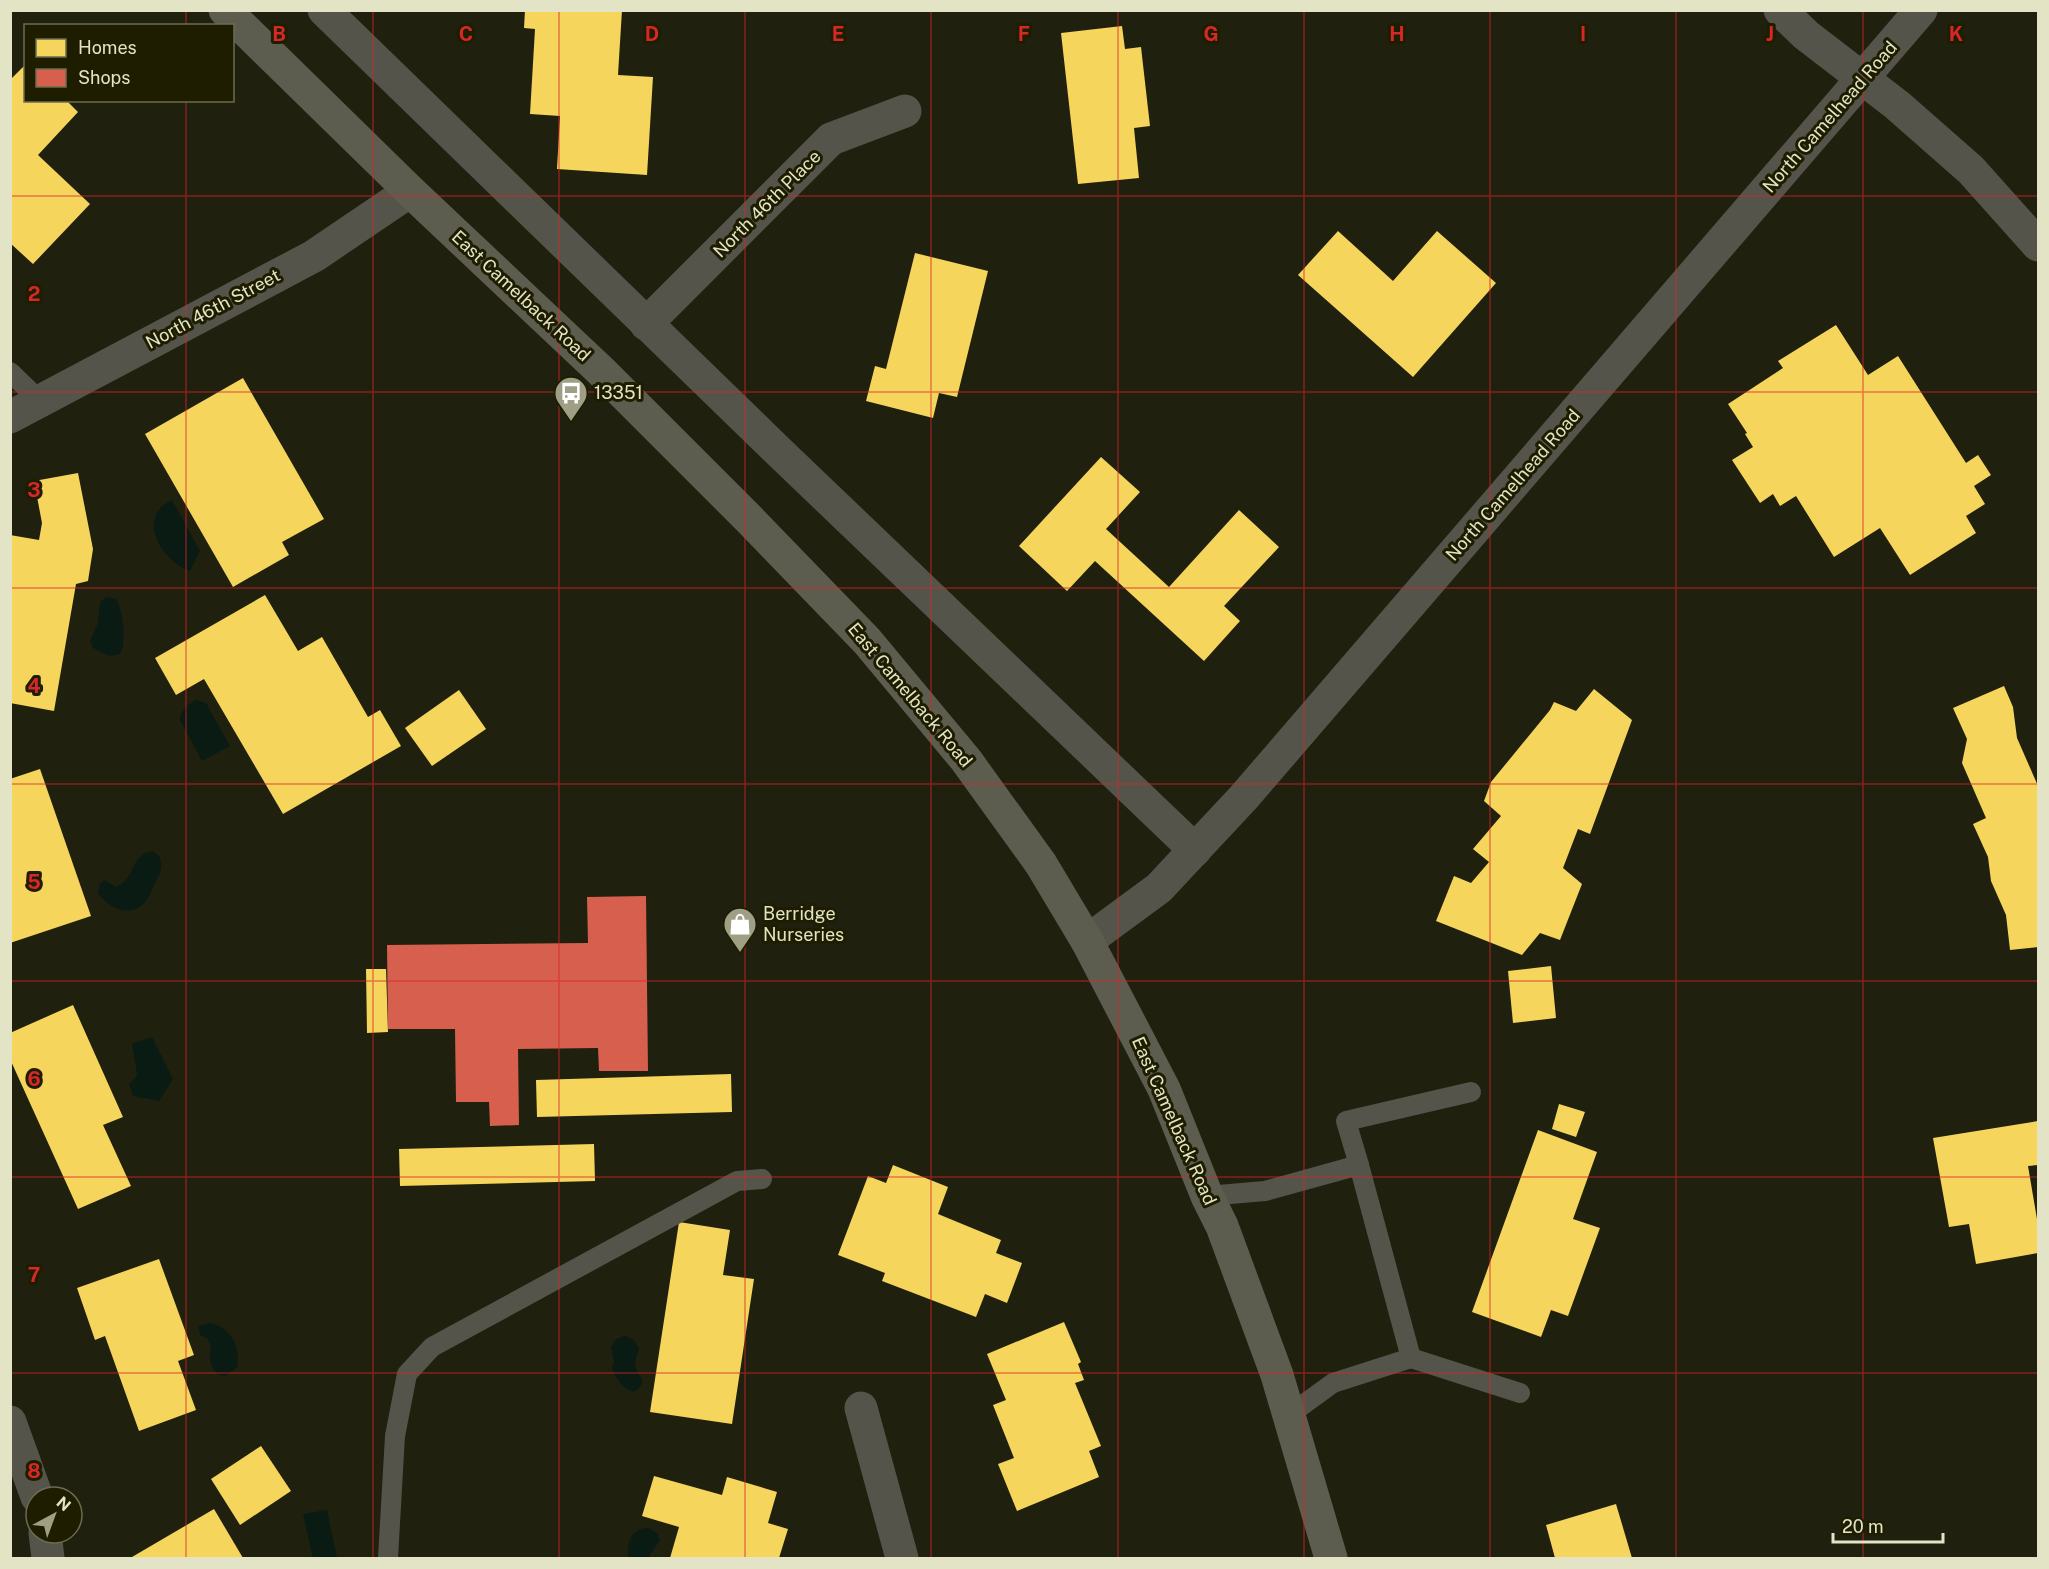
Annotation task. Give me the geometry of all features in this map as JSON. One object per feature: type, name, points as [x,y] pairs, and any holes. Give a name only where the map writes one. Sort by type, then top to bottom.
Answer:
[{"type":"main road","name":"East Camelback Road","points":[[225,10],[410,191],[601,371],[867,641],[973,770],[1041,864],[1087,941],[1164,1089],[1230,1247],[1277,1375],[1331,1558]]},
{"type":"street","points":[[324,10],[646,324],[1195,850]]},
{"type":"street","points":[[1780,10],[1806,35],[1863,77],[1971,170],[2038,244]]},
{"type":"street","name":"North Camelhead Road","points":[[1087,941],[1159,888],[1251,788],[1921,10]]},
{"type":"street","name":"North 46th Place","points":[[646,324],[831,139],[904,111]]},
{"type":"street","name":"North 46th Street","points":[[10,417],[314,256],[410,191]]},
{"type":"street","points":[[861,1408],[902,1558]]},
{"type":"street","points":[[10,1422],[33,1485]]},
{"type":"lane","points":[[10,372],[40,401]]},
{"type":"lane","points":[[1411,1358],[1346,1121],[1471,1092]]},
{"type":"lane","points":[[1207,1196],[1265,1191],[1359,1165]]},
{"type":"lane","points":[[388,1558],[395,1436],[407,1374],[432,1347],[737,1181],[762,1179]]},
{"type":"lane","points":[[1289,1415],[1333,1383],[1411,1358],[1520,1393]]},
{"type":"shaded area","points":[[172,500],[200,551],[190,571],[179,566],[170,558],[156,538],[155,517],[161,508]]},
{"type":"shaded area","points":[[107,597],[116,599],[124,635],[120,654],[109,656],[93,648],[90,641],[98,623],[100,602]]},
{"type":"shaded area","points":[[196,700],[206,703],[230,746],[202,761],[179,718],[186,706]]},
{"type":"shaded area","points":[[152,851],[159,856],[161,870],[146,901],[134,910],[127,911],[120,910],[102,899],[98,893],[100,884],[104,880],[116,887],[123,883],[140,857]]},
{"type":"shaded area","points":[[152,1037],[173,1079],[159,1101],[133,1096],[129,1084],[137,1073],[132,1044]]},
{"type":"shaded area","points":[[210,1323],[224,1329],[236,1345],[237,1367],[226,1376],[217,1374],[212,1367],[211,1346],[207,1338],[201,1336],[198,1326]]},
{"type":"shaded area","points":[[624,1336],[633,1340],[639,1349],[635,1365],[642,1383],[637,1390],[633,1391],[620,1383],[612,1368],[614,1362],[611,1347],[616,1339]]},
{"type":"shaded area","points":[[327,1510],[337,1558],[313,1558],[303,1514]]},
{"type":"shaded area","points":[[648,1528],[657,1533],[660,1540],[650,1558],[628,1558],[631,1537],[638,1531]]},
{"type":"building: Homes","points":[[525,10],[622,10],[618,75],[653,77],[647,175],[557,169],[560,116],[530,114],[535,29],[524,28]]},
{"type":"building: Homes","points":[[1122,26],[1125,49],[1141,47],[1150,126],[1134,128],[1139,178],[1078,184],[1061,33]]},
{"type":"building: Homes","points":[[24,66],[24,102],[68,102],[78,112],[38,155],[90,204],[33,264],[10,243],[10,80]]},
{"type":"building: Homes","points":[[1338,231],[1393,281],[1437,231],[1496,283],[1413,377],[1298,275]]},
{"type":"building: Homes","points":[[915,253],[988,271],[957,397],[939,393],[933,418],[866,401],[875,366],[886,369]]},
{"type":"building: Homes","points":[[1836,325],[1868,375],[1898,356],[1966,463],[1978,455],[1991,475],[1974,486],[1985,504],[1966,516],[1976,533],[1910,575],[1880,528],[1834,557],[1796,496],[1780,506],[1773,494],[1760,503],[1732,460],[1753,447],[1745,434],[1747,433],[1728,404],[1783,368],[1778,361]]},
{"type":"building: Homes","points":[[243,378],[324,519],[282,542],[289,555],[233,587],[145,434]]},
{"type":"building: Homes","points":[[1101,457],[1140,492],[1106,529],[1169,587],[1239,510],[1279,547],[1224,606],[1240,621],[1204,661],[1095,561],[1067,591],[1019,546]]},
{"type":"building: Homes","points":[[78,473],[93,549],[88,581],[76,584],[54,711],[10,703],[10,535],[39,540],[42,523],[34,481]]},
{"type":"building: Homes","points":[[265,595],[298,651],[322,637],[368,717],[380,710],[401,746],[283,814],[204,679],[176,695],[155,658]]},
{"type":"building: Homes","points":[[2004,686],[2013,707],[2017,738],[2038,786],[2038,947],[2010,950],[2006,915],[1991,881],[1988,857],[1973,824],[1986,818],[1962,763],[1967,739],[1953,708]]},
{"type":"building: Homes","points":[[1594,689],[1632,720],[1590,834],[1578,829],[1563,868],[1582,884],[1560,940],[1540,933],[1522,955],[1436,921],[1454,876],[1471,883],[1489,862],[1473,849],[1501,816],[1484,801],[1491,782],[1550,710],[1554,702],[1576,711]]},
{"type":"building: Homes","points":[[459,690],[486,729],[432,766],[405,728]]},
{"type":"building: Homes","points":[[40,769],[91,916],[10,943],[10,779]]},
{"type":"building: Homes","points":[[1551,966],[1556,1018],[1513,1023],[1508,971]]},
{"type":"building: Homes","points":[[366,969],[386,969],[388,1032],[367,1033]]},
{"type":"building: Homes","points":[[73,1005],[123,1117],[103,1125],[131,1186],[78,1209],[10,1059],[10,1033]]},
{"type":"building: Homes","points":[[731,1074],[732,1112],[537,1117],[536,1080]]},
{"type":"building: Homes","points":[[1559,1104],[1585,1112],[1576,1137],[1552,1129]]},
{"type":"building: Homes","points":[[2038,1121],[2038,1165],[2028,1166],[2038,1225],[2038,1253],[1976,1264],[1969,1224],[1949,1227],[1933,1138]]},
{"type":"building: Homes","points":[[1538,1130],[1597,1152],[1573,1219],[1600,1228],[1568,1316],[1551,1310],[1541,1337],[1472,1312]]},
{"type":"building: Homes","points":[[594,1144],[595,1181],[400,1186],[399,1149]]},
{"type":"building: Homes","points":[[893,1165],[948,1187],[938,1214],[1001,1240],[996,1253],[1022,1263],[1007,1303],[985,1294],[976,1317],[882,1281],[885,1273],[838,1255],[868,1176],[886,1183]]},
{"type":"building: Homes","points":[[679,1222],[730,1230],[723,1275],[754,1279],[732,1424],[650,1412]]},
{"type":"building: Homes","points":[[159,1259],[194,1355],[178,1361],[196,1410],[139,1431],[105,1336],[95,1340],[77,1288]]},
{"type":"building: Homes","points":[[1064,1322],[1081,1362],[1078,1364],[1084,1380],[1075,1383],[1101,1446],[1089,1451],[1099,1477],[1017,1511],[998,1464],[1014,1458],[993,1405],[1006,1400],[987,1354]]},
{"type":"building: Homes","points":[[261,1446],[291,1491],[240,1525],[211,1479]]},
{"type":"building: Homes","points":[[654,1476],[722,1495],[727,1477],[777,1492],[768,1523],[788,1529],[779,1558],[670,1558],[679,1527],[642,1516]]},
{"type":"building: Homes","points":[[1616,1504],[1632,1558],[1555,1558],[1546,1525]]},
{"type":"building: Homes","points":[[214,1509],[243,1558],[132,1557]]},
{"type":"building: Shops","points":[[646,896],[648,1071],[599,1071],[598,1048],[518,1049],[519,1125],[490,1126],[489,1102],[456,1102],[455,1029],[388,1029],[387,945],[588,943],[587,897]]},
{"type":"place","name":"13351","points":[[571,422]]},
{"type":"place","name":"Berridge Nurseries","points":[[740,953]]}]
